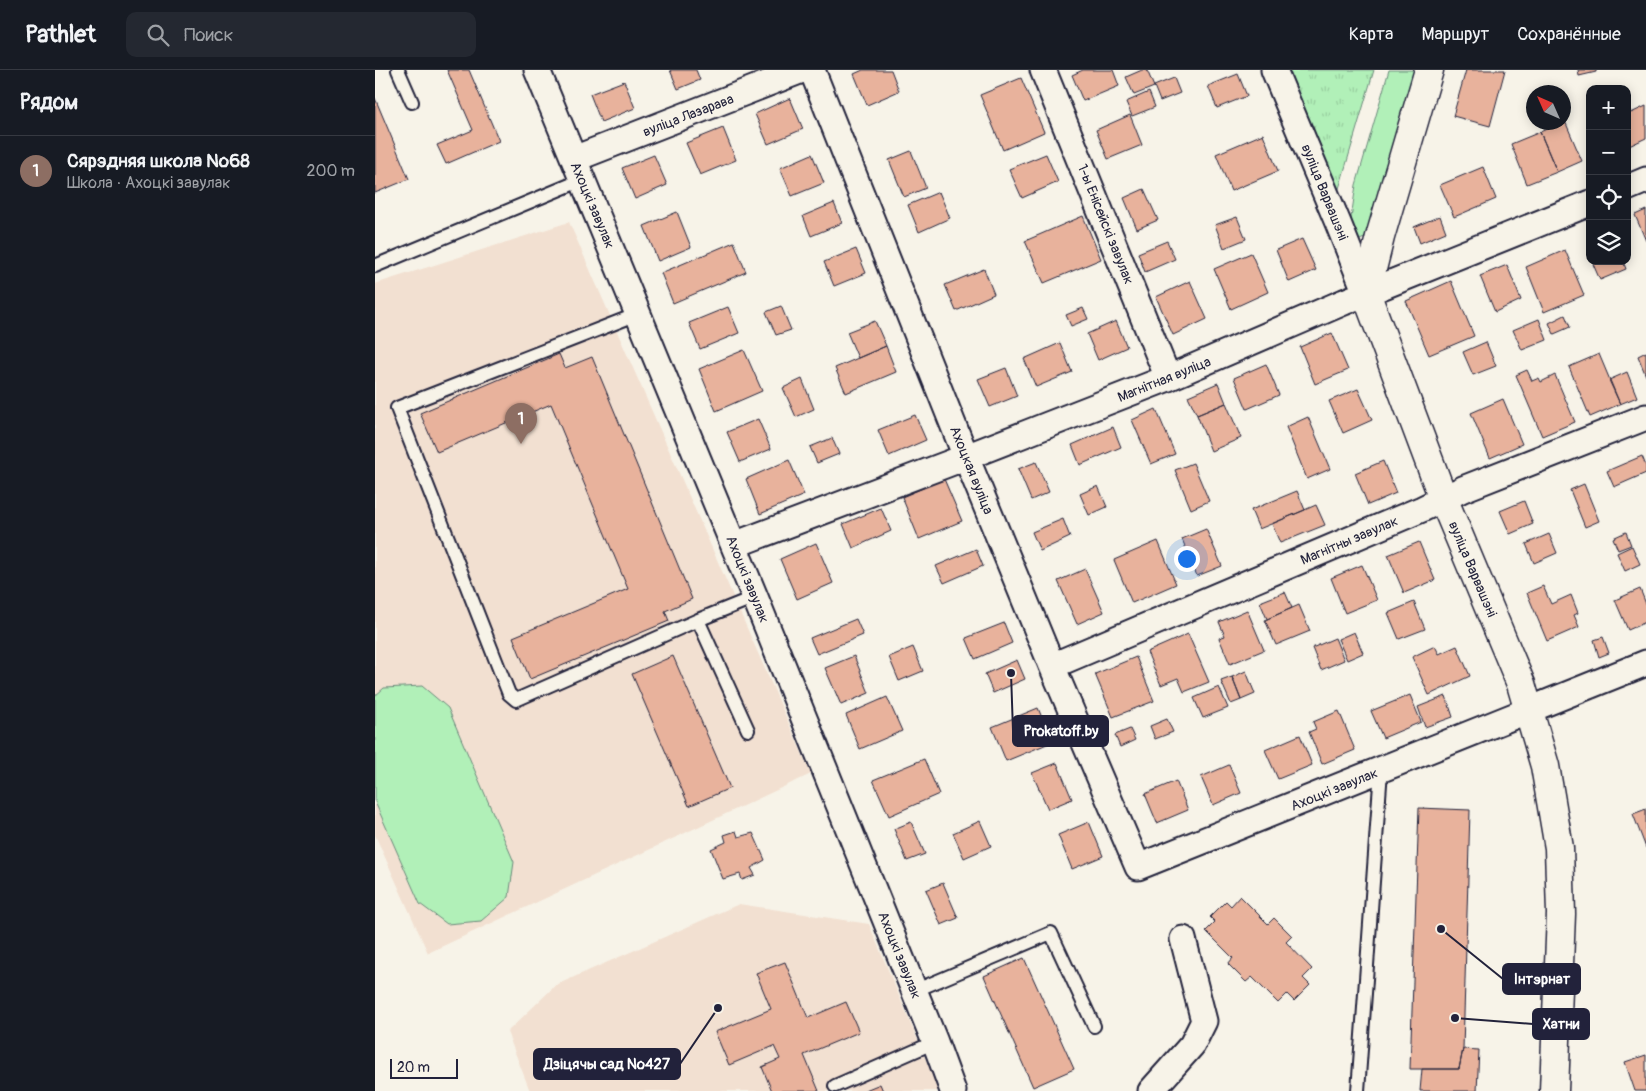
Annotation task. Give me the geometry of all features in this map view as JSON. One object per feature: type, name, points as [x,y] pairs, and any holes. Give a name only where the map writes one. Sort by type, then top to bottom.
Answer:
[{"type":"street","name":"Ахоцкі завулак","points":[[537,70],[734,545],[935,1042],[953,1091]]},
{"type":"street","name":"вуліца Лазарава","points":[[578,170],[803,70]]},
{"type":"street","name":"Ахоцкая вуліца","points":[[812,70],[966,457],[1052,666],[1139,867]]},
{"type":"street","name":"1-ы Енісейскі завулак","points":[[1043,70],[1168,378]]},
{"type":"street","name":"вуліца Варвашэні","points":[[1274,70],[1339,224],[1443,498],[1521,684],[1545,766],[1559,848],[1561,914],[1554,1091]]},
{"type":"street","points":[[1365,293],[1429,70]]},
{"type":"street","points":[[1631,186],[1646,180]]},
{"type":"street","name":"Магнітная вуліца","points":[[734,545],[1168,378],[1365,293],[1586,205]]},
{"type":"street","name":"Магнітны завулак","points":[[1052,666],[1463,489],[1646,417]]},
{"type":"street","name":"Ахоцкі завулак","points":[[1139,867],[1646,663]]},
{"type":"street","points":[[1151,1091],[1192,1045],[1204,1021],[1183,939]]},
{"type":"lane","points":[[398,70],[412,102]]},
{"type":"lane","points":[[375,266],[578,170]]},
{"type":"lane","points":[[638,314],[397,408],[509,694],[516,700],[697,620],[755,597]]},
{"type":"lane","points":[[697,620],[748,730]]},
{"type":"lane","points":[[1358,1091],[1381,770]]},
{"type":"lane","points":[[914,991],[1051,933],[1093,1026]]},
{"type":"lane","points":[[835,1086],[935,1042]]},
{"type":"shaded area","points":[[569,222],[811,774],[428,953],[375,835],[375,284]]},
{"type":"shaded area","points":[[739,904],[869,924],[939,1091],[530,1091],[507,1032],[556,985]]},
{"type":"green space","points":[[1286,70],[1374,70],[1338,192]]},
{"type":"green space","points":[[1389,70],[1415,70],[1368,236],[1358,241],[1354,240],[1351,218],[1356,185]]},
{"type":"green space","points":[[422,686],[448,708],[514,862],[509,897],[481,921],[447,924],[420,904],[375,802],[375,696],[384,688]]},
{"type":"building","points":[[447,70],[469,70],[499,141],[446,164],[437,145],[473,130]]},
{"type":"building","points":[[670,70],[696,70],[700,80],[678,89]]},
{"type":"building","points":[[863,70],[891,70],[899,91],[867,105],[854,74]]},
{"type":"building","points":[[1083,70],[1113,70],[1119,86],[1083,101],[1072,75]]},
{"type":"building","points":[[1142,70],[1147,70],[1154,87],[1134,95],[1126,77]]},
{"type":"building","points":[[1466,70],[1505,70],[1490,126],[1453,116]]},
{"type":"building","points":[[1578,70],[1596,70],[1596,72],[1579,76]]},
{"type":"building","points":[[1238,74],[1247,96],[1217,108],[1208,86]]},
{"type":"building","points":[[1021,78],[1044,132],[1003,150],[980,95]]},
{"type":"building","points":[[1174,78],[1180,93],[1160,101],[1154,86]]},
{"type":"building","points":[[624,81],[635,108],[601,122],[590,94]]},
{"type":"building","points":[[1149,92],[1155,107],[1132,116],[1126,102]]},
{"type":"building","points":[[375,98],[409,179],[375,193]]},
{"type":"building","points":[[790,98],[803,129],[768,144],[755,114]]},
{"type":"building","points":[[1646,106],[1646,138],[1631,145],[1631,113]]},
{"type":"building","points":[[1130,115],[1142,145],[1108,159],[1096,130]]},
{"type":"building","points":[[723,128],[736,160],[700,175],[686,143]]},
{"type":"building","points":[[1545,130],[1569,130],[1582,161],[1557,172],[1540,132]]},
{"type":"building","points":[[1540,132],[1557,172],[1527,184],[1511,144]]},
{"type":"building","points":[[1263,134],[1278,171],[1231,191],[1216,154]]},
{"type":"building","points":[[911,151],[926,188],[904,197],[889,160]]},
{"type":"building","points":[[812,154],[824,183],[792,196],[780,168]]},
{"type":"building","points":[[1046,154],[1058,182],[1022,198],[1009,169]]},
{"type":"building","points":[[654,155],[667,185],[635,199],[622,168]]},
{"type":"building","points":[[1483,167],[1496,199],[1454,217],[1440,185]]},
{"type":"building","points":[[1144,189],[1158,220],[1137,229],[1124,198]]},
{"type":"building","points":[[939,192],[950,218],[919,232],[908,205]]},
{"type":"building","points":[[834,203],[842,223],[811,236],[803,216]]},
{"type":"building","points":[[1646,210],[1646,241],[1635,215]]},
{"type":"building","points":[[677,212],[691,247],[658,261],[644,226]]},
{"type":"building","points":[[1083,216],[1101,259],[1044,283],[1025,241]]},
{"type":"building","points":[[1440,216],[1446,232],[1420,243],[1414,227]]},
{"type":"building","points":[[1237,217],[1246,239],[1224,248],[1215,225]]},
{"type":"building","points":[[1302,239],[1316,270],[1289,282],[1276,250]]},
{"type":"building","points":[[1167,241],[1175,259],[1145,272],[1138,253]]},
{"type":"building","points":[[734,242],[746,272],[673,303],[661,273]]},
{"type":"building","points":[[856,249],[866,273],[834,286],[824,262]]},
{"type":"building","points":[[1565,250],[1584,295],[1544,312],[1526,267]]},
{"type":"building","points":[[1251,253],[1268,292],[1231,309],[1214,269]]},
{"type":"building","points":[[1507,265],[1521,300],[1495,312],[1480,276]]},
{"type":"building","points":[[1593,265],[1624,265],[1626,269],[1600,280]]},
{"type":"building","points":[[984,269],[994,294],[956,311],[945,285]]},
{"type":"building","points":[[1190,281],[1207,319],[1173,335],[1156,297]]},
{"type":"building","points":[[1451,281],[1474,336],[1429,355],[1406,301]]},
{"type":"building","points":[[781,306],[791,330],[776,335],[766,312]]},
{"type":"building","points":[[728,307],[739,333],[700,349],[689,323]]},
{"type":"building","points":[[1083,308],[1088,319],[1071,326],[1066,315]]},
{"type":"building","points":[[1565,315],[1570,327],[1554,334],[1549,323]]},
{"type":"building","points":[[1539,319],[1547,340],[1522,350],[1513,330]]},
{"type":"building","points":[[875,321],[886,346],[858,358],[847,332]]},
{"type":"building","points":[[1116,321],[1127,347],[1098,360],[1087,334]]},
{"type":"building","points":[[1332,333],[1348,370],[1315,384],[1300,347]]},
{"type":"building","points":[[1486,342],[1496,366],[1473,375],[1463,352]]},
{"type":"building","points":[[1060,343],[1072,372],[1036,387],[1024,359]]},
{"type":"building","points":[[886,346],[896,372],[846,393],[835,368]]},
{"type":"building","points":[[744,350],[762,391],[716,411],[699,369]]},
{"type":"building","points":[[1646,352],[1646,376],[1638,356]]},
{"type":"building","points":[[559,354],[565,368],[592,357],[692,599],[665,611],[669,621],[530,679],[513,637],[628,589],[551,404],[437,452],[420,413]]},
{"type":"building","points":[[1599,354],[1620,404],[1590,417],[1569,367]]},
{"type":"building","points":[[1266,364],[1279,395],[1247,409],[1234,378]]},
{"type":"building","points":[[1006,368],[1017,396],[990,407],[978,379]]},
{"type":"building","points":[[1527,370],[1532,381],[1539,378],[1541,382],[1555,375],[1575,422],[1542,436],[1516,375]]},
{"type":"building","points":[[1627,372],[1637,397],[1620,404],[1609,380]]},
{"type":"building","points":[[802,379],[814,409],[796,417],[783,388]]},
{"type":"building","points":[[1218,383],[1226,403],[1197,415],[1188,396]]},
{"type":"building","points":[[1358,389],[1372,420],[1343,433],[1329,401]]},
{"type":"building","points":[[1503,399],[1522,444],[1490,458],[1471,413]]},
{"type":"building","points":[[1226,403],[1241,438],[1211,451],[1197,415]]},
{"type":"building","points":[[1156,409],[1175,454],[1151,464],[1132,420]]},
{"type":"building","points":[[915,415],[926,440],[889,456],[878,430]]},
{"type":"building","points":[[1308,417],[1330,469],[1307,479],[1286,427]]},
{"type":"building","points":[[758,419],[771,449],[740,462],[727,432]]},
{"type":"building","points":[[1113,427],[1121,447],[1080,465],[1072,445]]},
{"type":"building","points":[[832,438],[839,454],[817,463],[810,447]]},
{"type":"building","points":[[1642,456],[1646,466],[1646,473],[1614,487],[1607,471]]},
{"type":"building","points":[[789,460],[804,495],[760,514],[746,479]]},
{"type":"building","points":[[1383,461],[1396,493],[1368,505],[1355,473]]},
{"type":"building","points":[[1036,462],[1049,492],[1031,500],[1018,469]]},
{"type":"building","points":[[1193,463],[1209,501],[1191,509],[1175,470]]},
{"type":"building","points":[[944,479],[962,521],[919,539],[902,497]]},
{"type":"building","points":[[1584,484],[1599,521],[1585,527],[1570,490]]},
{"type":"building","points":[[1098,486],[1107,507],[1089,515],[1080,494]]},
{"type":"building","points":[[1297,491],[1305,510],[1259,529],[1251,510]]},
{"type":"building","points":[[1524,501],[1533,524],[1510,534],[1500,511]]},
{"type":"building","points":[[1316,505],[1325,525],[1280,543],[1272,524]]},
{"type":"building","points":[[881,508],[891,531],[853,548],[843,524]]},
{"type":"building","points":[[1063,519],[1070,537],[1040,551],[1032,532]]},
{"type":"building","points":[[1206,529],[1222,566],[1197,576],[1182,539]]},
{"type":"building","points":[[1626,532],[1631,545],[1618,550],[1613,538]]},
{"type":"building","points":[[1549,534],[1557,553],[1534,563],[1526,544]]},
{"type":"building","points":[[1158,541],[1176,584],[1132,603],[1114,560]]},
{"type":"building","points":[[1419,542],[1435,580],[1404,593],[1388,555]]},
{"type":"building","points":[[816,543],[833,583],[797,599],[780,559]]},
{"type":"building","points":[[1632,546],[1640,564],[1625,571],[1617,553]]},
{"type":"building","points":[[976,549],[983,566],[944,583],[936,566]]},
{"type":"building","points":[[1362,565],[1377,600],[1345,613],[1331,578]]},
{"type":"building","points":[[1085,569],[1104,612],[1077,624],[1058,581]]},
{"type":"building","points":[[1543,586],[1551,604],[1571,595],[1578,613],[1574,615],[1579,627],[1547,641],[1527,593]]},
{"type":"building","points":[[1640,589],[1646,604],[1646,622],[1628,630],[1615,600]]},
{"type":"building","points":[[1285,592],[1292,608],[1267,619],[1260,602]]},
{"type":"building","points":[[1414,602],[1425,629],[1399,639],[1388,613]]},
{"type":"building","points":[[1299,605],[1310,631],[1276,645],[1265,620]]},
{"type":"building","points":[[1247,610],[1264,650],[1230,664],[1219,638],[1225,636],[1219,622]]},
{"type":"building","points":[[856,619],[863,635],[817,654],[810,638]]},
{"type":"building","points":[[1004,623],[1012,643],[975,659],[966,638]]},
{"type":"building","points":[[1354,632],[1363,653],[1347,660],[1338,639]]},
{"type":"building","points":[[1188,634],[1209,682],[1184,692],[1178,678],[1161,685],[1147,652]]},
{"type":"building","points":[[1603,637],[1609,653],[1599,657],[1594,640]]},
{"type":"building","points":[[1335,638],[1344,660],[1321,670],[1312,648]]},
{"type":"building","points":[[1435,646],[1439,654],[1457,646],[1470,676],[1429,695],[1412,657]]},
{"type":"building","points":[[913,647],[923,671],[899,681],[889,657]]},
{"type":"building","points":[[673,656],[730,788],[689,806],[632,674]]},
{"type":"building","points":[[854,656],[869,693],[841,705],[825,668]]},
{"type":"building","points":[[1136,657],[1154,701],[1113,717],[1095,674]]},
{"type":"building","points":[[1017,660],[1025,679],[993,693],[985,674]]},
{"type":"building","points":[[1246,671],[1255,694],[1241,700],[1232,677]]},
{"type":"building","points":[[1232,677],[1241,700],[1231,704],[1221,681]]},
{"type":"building","points":[[1219,687],[1228,708],[1203,718],[1194,698]]},
{"type":"building","points":[[1410,695],[1421,722],[1383,738],[1371,711]]},
{"type":"building","points":[[1446,696],[1453,717],[1425,727],[1418,707]]},
{"type":"building","points":[[887,697],[902,731],[860,749],[846,715]]},
{"type":"building","points":[[1038,708],[1052,742],[1006,761],[992,727]]},
{"type":"building","points":[[1339,711],[1355,750],[1322,764],[1309,732],[1316,729],[1313,722]]},
{"type":"building","points":[[1167,719],[1173,732],[1155,739],[1150,726]]},
{"type":"building","points":[[1130,729],[1135,740],[1120,747],[1115,735]]},
{"type":"building","points":[[1300,735],[1312,765],[1278,779],[1265,750]]},
{"type":"building","points":[[924,759],[939,794],[889,816],[873,780]]},
{"type":"building","points":[[1057,763],[1072,799],[1048,809],[1032,773]]},
{"type":"building","points":[[1229,765],[1241,793],[1213,805],[1201,777]]},
{"type":"building","points":[[1176,781],[1188,810],[1157,823],[1145,794]]},
{"type":"building","points":[[1419,808],[1470,810],[1463,1049],[1459,1069],[1410,1069]]},
{"type":"building","points":[[1646,809],[1646,848],[1633,814]]},
{"type":"building","points":[[980,821],[991,846],[964,858],[953,833]]},
{"type":"building","points":[[911,822],[925,854],[907,861],[894,829]]},
{"type":"building","points":[[1089,822],[1103,856],[1072,869],[1058,835]]},
{"type":"building","points":[[736,831],[738,837],[753,833],[765,860],[751,868],[755,875],[742,880],[740,874],[723,879],[711,849],[726,842],[724,835]]},
{"type":"building","points":[[943,883],[958,918],[941,925],[926,890]]},
{"type":"building","points":[[1240,896],[1268,924],[1274,918],[1292,936],[1286,942],[1312,969],[1303,978],[1310,985],[1294,1001],[1287,994],[1278,1003],[1252,977],[1246,982],[1228,964],[1233,958],[1206,931],[1215,922],[1210,917],[1226,901],[1231,906]]},
{"type":"building","points":[[1024,958],[1074,1069],[1033,1087],[984,976]]},
{"type":"building","points":[[785,962],[808,1018],[846,1002],[859,1032],[804,1055],[819,1091],[772,1091],[762,1067],[780,1059],[774,1046],[729,1065],[715,1032],[771,1009],[756,973]]},
{"type":"building","points":[[1463,1049],[1479,1050],[1477,1091],[1420,1091],[1422,1069],[1459,1069]]},
{"type":"building","points":[[1646,1055],[1646,1091],[1635,1091],[1625,1062]]},
{"type":"building","points":[[880,1084],[883,1091],[863,1091]]},
{"type":"place","name":"Сярэдняя школа №68","points":[[521,444]]},
{"type":"place","name":"Prokatoff.by","points":[[1011,673]]},
{"type":"place","name":"Інтэрнат","points":[[1441,929]]},
{"type":"place","name":"Дзіцячы сад №427","points":[[718,1008]]},
{"type":"place","name":"Хатни","points":[[1455,1018]]}]
